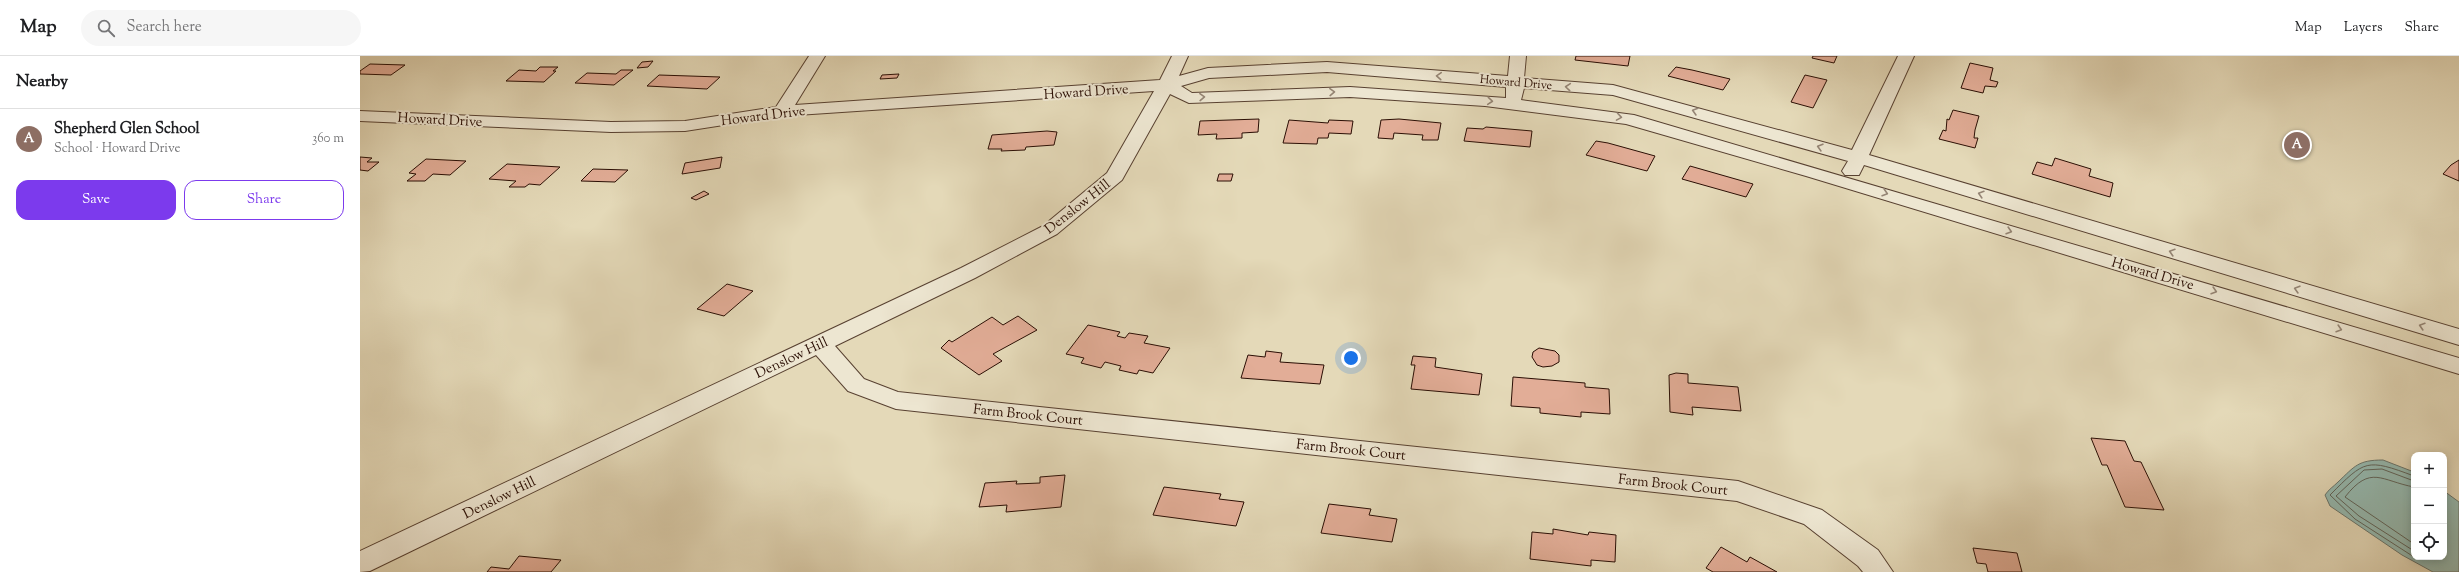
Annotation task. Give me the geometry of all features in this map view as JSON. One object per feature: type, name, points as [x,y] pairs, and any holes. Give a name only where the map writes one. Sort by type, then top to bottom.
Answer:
[{"type":"street","points":[[782,111],[817,56]]},
{"type":"street","name":"Denslow Hill","points":[[360,563],[968,273],[1050,230],[1115,176],[1166,85],[1180,56]]},
{"type":"street","points":[[1514,104],[1518,56]]},
{"type":"street","points":[[1847,182],[1906,56]]},
{"type":"street","name":"Howard Drive","points":[[360,116],[611,127],[685,126],[782,111],[1166,85],[1208,73],[1327,67],[1613,90],[1858,158],[2459,337]]},
{"type":"street","name":"Howard Drive","points":[[1166,85],[1189,98],[1350,92],[1514,104],[1628,119],[1847,182],[2459,366]]},
{"type":"street","name":"Farm Brook Court","points":[[819,343],[856,385],[896,400],[1738,491],[1813,517],[1868,558],[1879,572]]},
{"type":"water","points":[[2383,460],[2411,471],[2411,560],[2330,506],[2325,495],[2353,468],[2362,463]]},
{"type":"water","points":[[2447,493],[2459,502],[2459,572],[2433,572],[2411,560],[2447,560]]},
{"type":"building","points":[[1576,56],[1630,56],[1628,66],[1575,60]]},
{"type":"building","points":[[1813,56],[1837,56],[1834,63],[1812,58]]},
{"type":"building","points":[[653,61],[648,67],[637,68],[642,62]]},
{"type":"building","points":[[1970,63],[1993,68],[1990,80],[1998,82],[1996,87],[1985,86],[1983,93],[1961,88]]},
{"type":"building","points":[[370,64],[405,65],[391,75],[360,74],[360,71]]},
{"type":"building","points":[[540,67],[558,67],[553,71],[556,71],[544,82],[506,81],[519,70],[536,71]]},
{"type":"building","points":[[1676,67],[1730,79],[1723,90],[1668,76]]},
{"type":"building","points":[[621,70],[633,70],[614,85],[575,83],[587,73],[616,74]]},
{"type":"building","points":[[899,74],[897,78],[880,79],[882,75]]},
{"type":"building","points":[[659,75],[720,77],[707,89],[647,86]]},
{"type":"building","points":[[1805,75],[1827,80],[1813,108],[1791,102]]},
{"type":"building","points":[[1953,110],[1979,116],[1974,138],[1978,138],[1975,148],[1939,139],[1943,130],[1946,131],[1947,119],[1949,120]]},
{"type":"building","points":[[1259,119],[1258,132],[1242,133],[1242,138],[1216,139],[1217,134],[1198,135],[1200,121]]},
{"type":"building","points":[[1399,119],[1441,123],[1438,140],[1422,140],[1423,135],[1394,133],[1393,139],[1378,138],[1381,120]]},
{"type":"building","points":[[1289,120],[1328,123],[1329,120],[1353,121],[1351,134],[1329,133],[1328,138],[1318,138],[1317,144],[1283,143]]},
{"type":"building","points":[[1486,127],[1532,131],[1530,147],[1464,141],[1467,128],[1483,129]]},
{"type":"building","points":[[1047,131],[1057,132],[1054,145],[1026,147],[1025,150],[1001,151],[1002,149],[988,149],[992,135]]},
{"type":"building","points":[[1596,141],[1655,156],[1647,171],[1586,155]]},
{"type":"building","points":[[360,157],[372,158],[367,162],[379,162],[368,171],[360,170]]},
{"type":"building","points":[[722,157],[720,168],[682,174],[685,163]]},
{"type":"building","points":[[2055,158],[2091,169],[2089,176],[2113,183],[2110,197],[2032,174],[2037,162],[2052,166]]},
{"type":"building","points":[[426,159],[466,161],[450,175],[433,174],[425,181],[407,181],[416,174],[409,173]]},
{"type":"building","points":[[2459,160],[2459,181],[2443,174],[2451,165]]},
{"type":"building","points":[[507,164],[560,167],[540,185],[529,184],[525,187],[509,187],[516,181],[489,179]]},
{"type":"building","points":[[1690,166],[1753,184],[1746,197],[1682,179]]},
{"type":"building","points":[[593,169],[628,170],[615,182],[581,181]]},
{"type":"building","points":[[1219,174],[1233,174],[1231,181],[1217,181]]},
{"type":"building","points":[[704,191],[709,194],[696,200],[691,198]]},
{"type":"building","points":[[727,284],[753,291],[724,316],[697,309]]},
{"type":"building","points":[[1018,316],[1037,330],[993,354],[1002,361],[979,375],[941,348],[949,340],[952,342],[992,317],[1003,325]]},
{"type":"building","points":[[1088,325],[1120,332],[1117,336],[1125,338],[1129,333],[1148,336],[1144,343],[1170,348],[1153,373],[1139,370],[1137,374],[1119,370],[1121,366],[1105,362],[1101,368],[1081,363],[1084,358],[1066,354]]},
{"type":"building","points":[[1539,348],[1555,351],[1559,355],[1559,362],[1552,366],[1543,367],[1537,365],[1532,357],[1533,352]]},
{"type":"building","points":[[1266,351],[1282,353],[1280,362],[1324,365],[1320,384],[1241,378],[1248,355],[1265,357]]},
{"type":"building","points":[[1413,356],[1436,358],[1435,367],[1482,374],[1479,395],[1411,389],[1415,365],[1411,365]]},
{"type":"building","points":[[1676,373],[1688,374],[1688,383],[1738,387],[1741,411],[1692,407],[1693,415],[1670,412],[1669,375]]},
{"type":"building","points":[[1513,377],[1585,383],[1585,387],[1609,389],[1610,414],[1581,412],[1581,417],[1540,413],[1540,408],[1511,406]]},
{"type":"building","points":[[2091,438],[2125,441],[2134,461],[2141,462],[2164,510],[2125,507],[2107,465],[2102,465]]},
{"type":"building","points":[[1065,475],[1061,507],[1006,512],[1007,505],[979,507],[985,483],[1017,481],[1016,484],[1040,483],[1040,477]]},
{"type":"building","points":[[1164,487],[1221,494],[1219,499],[1244,502],[1236,526],[1153,515]]},
{"type":"building","points":[[1329,504],[1371,509],[1369,515],[1397,519],[1392,542],[1321,533]]},
{"type":"building","points":[[1553,529],[1588,535],[1589,532],[1616,535],[1615,562],[1591,560],[1591,566],[1530,559],[1532,532],[1553,534]]},
{"type":"building","points":[[1721,547],[1747,562],[1750,557],[1777,572],[1713,572],[1706,568]]},
{"type":"building","points":[[1973,548],[2017,553],[2022,572],[1988,572],[1986,564],[1977,563]]},
{"type":"building","points":[[519,556],[561,560],[551,572],[487,572],[491,567],[509,569]]},
{"type":"place","name":"Shepherd Glen School","points":[[2297,145]]}]
